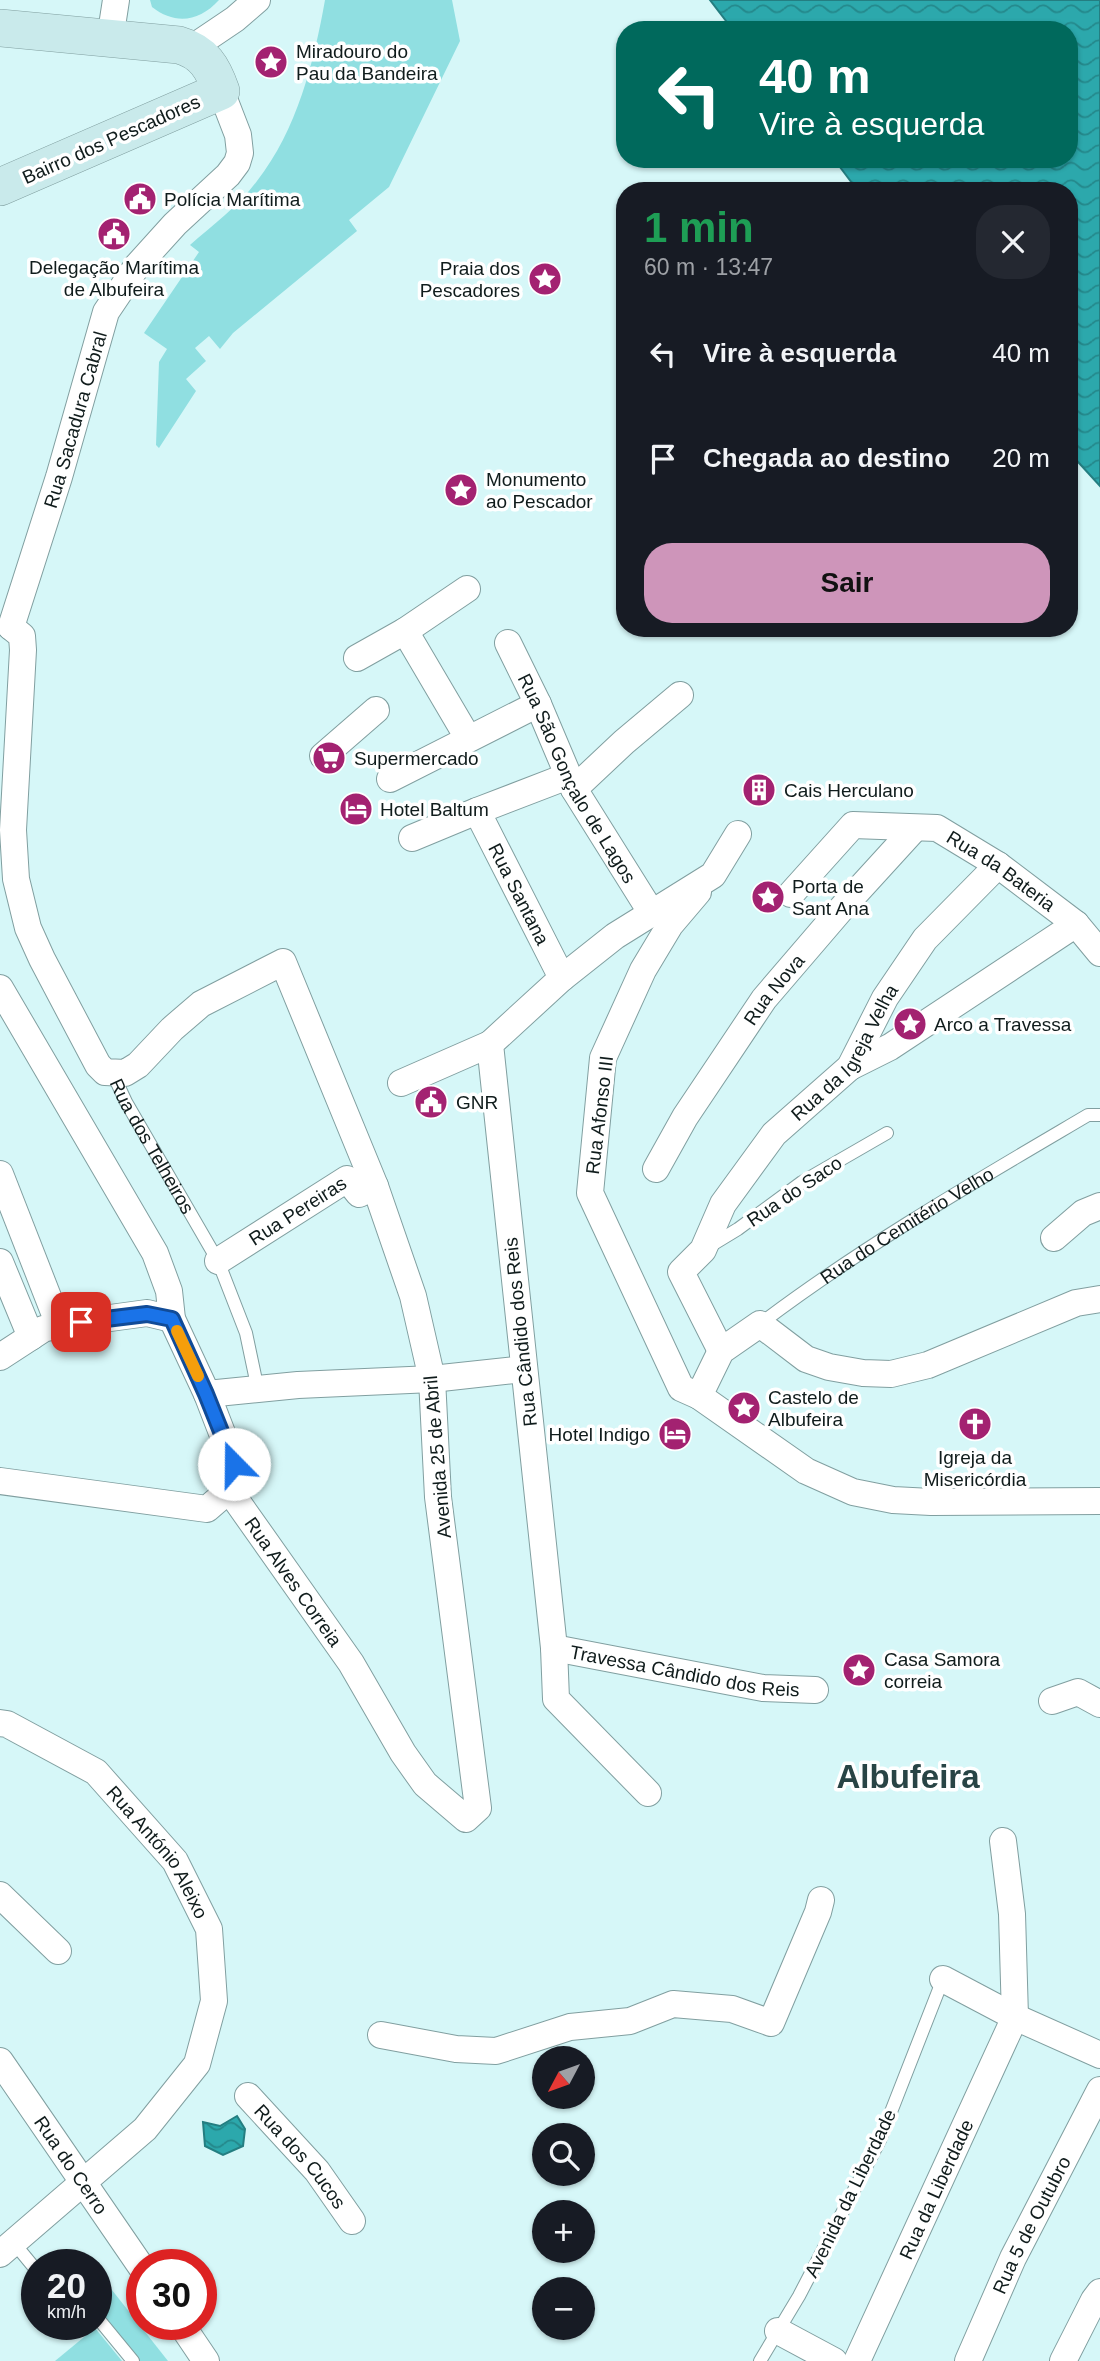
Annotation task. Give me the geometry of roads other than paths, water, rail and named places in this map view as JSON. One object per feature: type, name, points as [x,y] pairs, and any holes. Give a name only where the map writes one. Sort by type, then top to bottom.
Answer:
[{"type":"street","points":[[110,39],[116,0]]},
{"type":"street","points":[[192,48],[235,19],[257,0]]},
{"type":"street","points":[[0,28],[192,48],[213,69],[221,91]]},
{"type":"street","name":"Bairro dos Pescadores","points":[[0,187],[221,91]]},
{"type":"street","name":"Rua Sacadura Cabral","points":[[5,628],[59,477],[106,312],[137,266],[237,163],[240,153],[238,135],[221,91]]},
{"type":"street","points":[[357,658],[405,631],[467,589]]},
{"type":"street","name":"Rua dos Telheiros","points":[[5,628],[22,636],[23,650],[13,830],[16,879],[28,928],[42,959],[98,1065],[105,1072],[113,1074]]},
{"type":"street","points":[[405,631],[468,738]]},
{"type":"street","name":"Rua São Gonçalo de Lagos","points":[[508,643],[538,704],[571,782],[652,912]]},
{"type":"street","points":[[412,838],[477,811],[571,782],[680,695]]},
{"type":"street","points":[[390,779],[538,704]]},
{"type":"street","points":[[323,756],[376,710]]},
{"type":"street","name":"Rua Santana","points":[[477,811],[562,978]]},
{"type":"street","name":"Rua da Bateria","points":[[791,894],[853,825],[937,828],[998,865],[1076,924],[1100,953]]},
{"type":"street","name":"Rua Nova","points":[[656,1169],[685,1117],[764,999],[915,828]]},
{"type":"street","name":"Rua Afonso III","points":[[738,834],[713,875],[670,925],[643,971],[603,1058],[590,1193],[681,1388],[699,1395],[806,1471],[853,1492],[893,1500],[931,1502],[1100,1501]]},
{"type":"street","name":"Rua da Igreja Velha","points":[[721,1351],[681,1272],[723,1204],[774,1134],[850,1067],[885,999],[925,939],[998,865]]},
{"type":"street","points":[[401,1083],[490,1044],[562,978],[615,936],[713,875]]},
{"type":"street","points":[[850,1067],[890,1047],[1076,924]]},
{"type":"street","name":"Avenida 25 de Abril","points":[[113,1074],[125,1073],[138,1065],[172,1029],[201,1004],[283,962],[375,1186],[413,1296],[432,1379],[438,1497],[472,1813]]},
{"type":"street","points":[[0,988],[155,1253],[169,1291],[172,1319],[234,1464],[229,1490],[207,1509],[0,1480]]},
{"type":"street","name":"Rua Cândido dos Reis","points":[[490,1044],[554,1648],[556,1699],[648,1793]]},
{"type":"street","points":[[0,1174],[60,1325]]},
{"type":"street","name":"Rua Pereiras","points":[[218,1261],[347,1179],[359,1194],[375,1186]]},
{"type":"street","points":[[1054,1238],[1083,1213],[1100,1206]]},
{"type":"street","points":[[0,1262],[31,1337]]},
{"type":"street","points":[[760,1324],[806,1359],[863,1374],[891,1374],[928,1365],[1076,1303],[1100,1299]]},
{"type":"street","points":[[0,1357],[43,1329],[60,1325],[147,1314],[172,1319]]},
{"type":"street","name":"Rua do Cemitério Velho","points":[[721,1351],[760,1324]]},
{"type":"street","points":[[699,1395],[721,1351]]},
{"type":"street","points":[[206,1394],[298,1385],[432,1379],[524,1369]]},
{"type":"street","name":"Rua Alves Correia","points":[[229,1490],[351,1663],[403,1753],[425,1784],[472,1813]]},
{"type":"street","name":"Travessa Cândido dos Reis","points":[[554,1648],[763,1688],[815,1690]]},
{"type":"street","points":[[1052,1701],[1077,1692],[1100,1704]]},
{"type":"street","name":"Rua António Aleixo","points":[[0,1723],[7,1724],[96,1772],[175,1861],[209,1929],[214,2001],[197,2064],[145,2129],[7,2249]]},
{"type":"street","points":[[1003,1841],[1012,1914],[1015,2017]]},
{"type":"street","points":[[0,1895],[58,1951]]},
{"type":"street","points":[[381,2035],[456,2049],[496,2051],[570,2027],[630,2021],[673,2004],[732,2010],[771,2023],[821,1900]]},
{"type":"street","points":[[943,1979],[1015,2017],[1100,2055]]},
{"type":"street","name":"Rua da Liberdade","points":[[858,2361],[1015,2017]]},
{"type":"street","name":"Rua do Cerro","points":[[0,2061],[129,2249]]},
{"type":"street","name":"Rua 5 de Outubro","points":[[974,2359],[1013,2258],[1100,2090]]},
{"type":"street","name":"Rua dos Cucos","points":[[248,2096],[317,2171],[352,2221]]},
{"type":"street","points":[[1063,2361],[1100,2292]]},
{"type":"street","points":[[778,2331],[834,2361]]},
{"type":"street","points":[[192,2340],[206,2361]]},
{"type":"lane","name":"Rua dos Telheiros","points":[[113,1074],[126,1102],[218,1261],[246,1333],[258,1390]]},
{"type":"lane","name":"Rua do Cemitério Velho","points":[[760,1324],[812,1284],[986,1175],[1088,1115],[1100,1115]]},
{"type":"lane","name":"Rua do Saco","points":[[699,1245],[738,1229],[802,1182],[887,1133]]},
{"type":"lane","name":"Avenida da Liberdade","points":[[760,2361],[799,2296],[880,2140],[943,1979]]},
{"type":"lane","points":[[112,2335],[133,2361]]},
{"type":"water","points":[[710,0],[1100,0],[1100,486],[1078,462],[1078,182],[851,182],[841,168],[1078,168],[1078,21],[726,21]]},
{"type":"water","points":[[237,2116],[245,2129],[243,2146],[223,2155],[205,2146],[203,2122],[220,2126]]},
{"type":"place","name":"Miradouro do Pau da Bandeira","points":[[271,62]]},
{"type":"place","name":"Polícia Marítima","points":[[140,199]]},
{"type":"place","name":"Delegação Marítima de Albufeira","points":[[114,234]]},
{"type":"place","name":"Praia dos Pescadores","points":[[545,279]]},
{"type":"place","name":"Monumento ao Pescador","points":[[461,490]]},
{"type":"place","name":"Supermercado","points":[[329,758]]},
{"type":"place","name":"Cais Herculano","points":[[759,790]]},
{"type":"place","name":"Hotel Baltum","points":[[356,809]]},
{"type":"place","name":"Porta de Sant Ana","points":[[768,897]]},
{"type":"place","name":"Arco a Travessa","points":[[910,1024]]},
{"type":"place","name":"GNR","points":[[431,1102]]},
{"type":"place","name":"Castelo de Albufeira","points":[[744,1408]]},
{"type":"place","name":"Igreja da Misericórdia","points":[[975,1424]]},
{"type":"place","name":"Hotel Indigo","points":[[675,1434]]},
{"type":"place","name":"Casa Samora correia","points":[[859,1670]]},
{"type":"district","name":"Albufeira","points":[[908,1776]]}]
